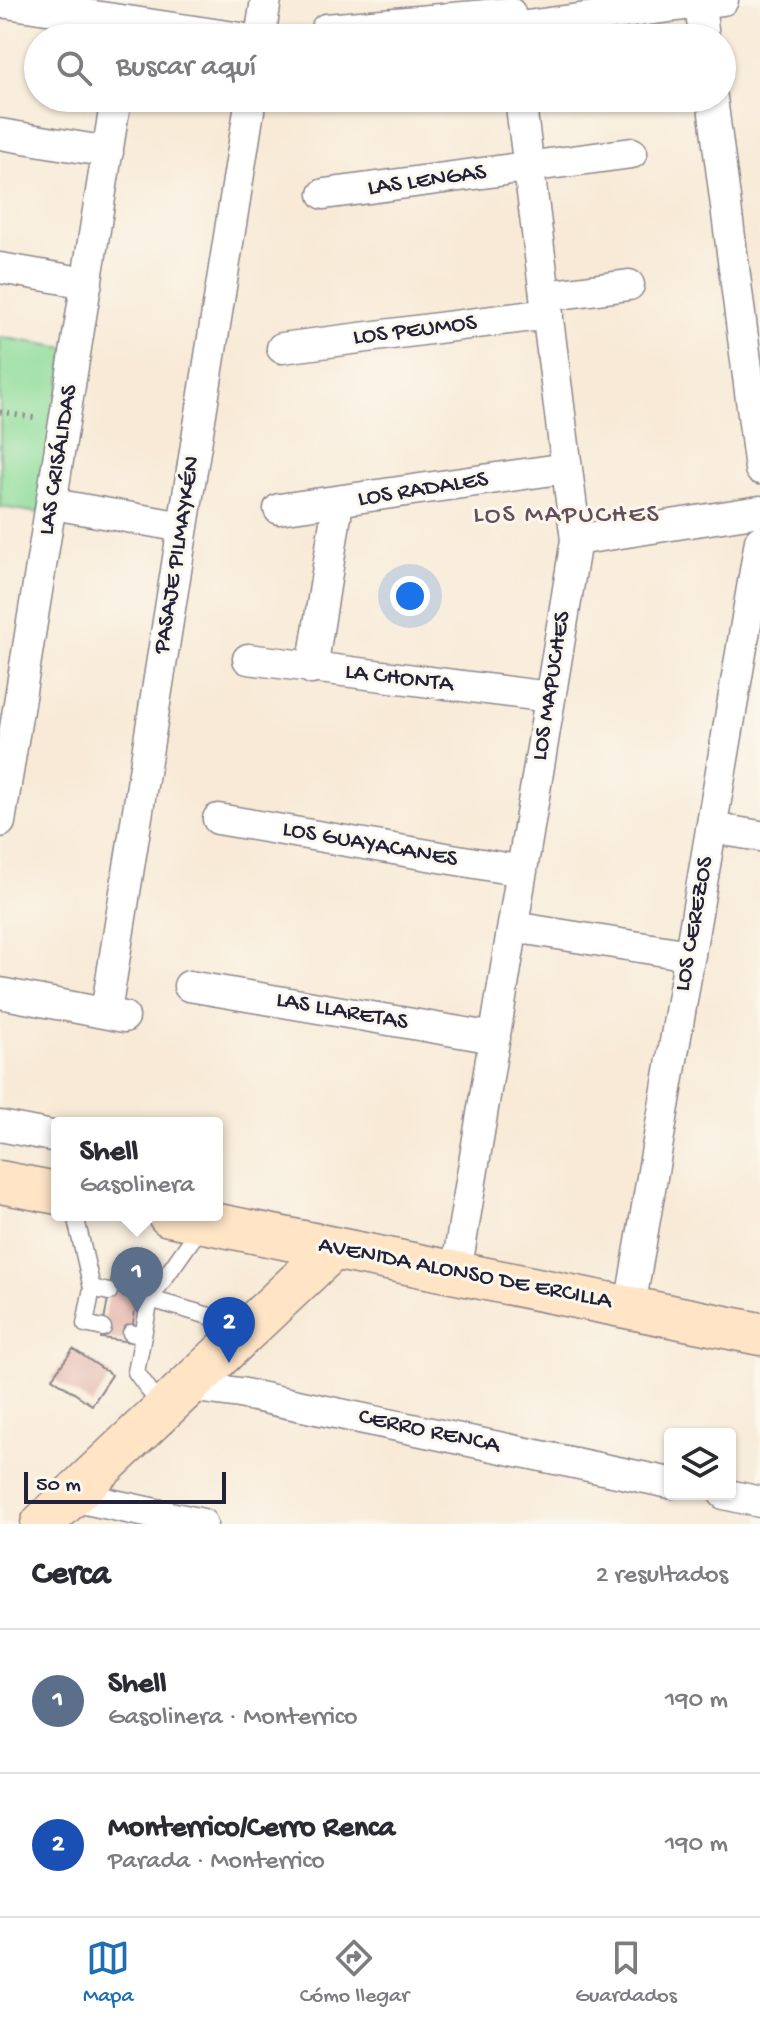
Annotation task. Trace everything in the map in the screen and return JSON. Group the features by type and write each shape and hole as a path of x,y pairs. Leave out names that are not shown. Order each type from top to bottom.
{"main road":[{"path":"0,1182 51,1192"},
{"name":"AVENIDA ALONSO DE ERCILLA","path":"201,1221 760,1334"},
{"path":"42,1524 334,1248"}],"street":[{"path":"262,24 266,0"},
{"path":"0,2 153,24"},
{"path":"428,24 711,2 707,24"},
{"name":"LAS CRISÁLIDAS","path":"0,822 14,654 53,504 114,112"},
{"name":"PASAJE PILMAYKÉN","path":"0,993 115,1015 183,527 249,112"},
{"name":"LOS MAPUCHES","path":"456,1273 576,540 522,112"},
{"path":"714,112 760,469"},
{"path":"0,134 108,152"},
{"name":"LAS LENGAS","path":"324,194 632,153"},
{"path":"0,268 87,283"},
{"name":"LOS PEUMOS","path":"282,348 546,305 629,285"},
{"name":"LOS RADALES","path":"279,509 567,468"},
{"path":"312,669 338,503"},
{"path":"53,504 183,527"},
{"path":"576,540 760,511"},
{"name":"LOS CEREZOS","path":"630,1307 760,541"},
{"name":"LA CHONTA","path":"248,659 550,697"},
{"name":"LOS GUAYACANES","path":"218,819 522,871"},
{"path":"711,828 760,836"},
{"path":"513,927 690,955"},
{"name":"LAS LLARETAS","path":"189,986 495,1038"},
{"path":"0,1126 51,1136"},
{"name":"CERRO RENCA","path":"176,1398 240,1393 664,1482"},
{"path":"72,1496 186,1522"},
{"path":"736,1497 760,1502"}],"lane":[{"path":"76,1221 92,1288 85,1324 103,1328"},
{"path":"176,1398 136,1372 137,1335 144,1298 184,1221"},
{"path":"92,1288 109,1292"},
{"path":"144,1298 250,1328"}],"path":[{"path":"0,412 65,423"}],"green space":[{"path":"0,337 66,348 39,513 0,507"}],"building":[{"path":"112,1276 140,1281 130,1342 101,1338"},
{"path":"73,1349 112,1375 92,1405 52,1378"}],"place":[{"name":"Shell","path":"137,1313"},
{"name":"Monterrico/Cerro Renca","path":"229,1363"}],"district":[{"name":"LOS MAPUCHES","path":"567,516"}]}
